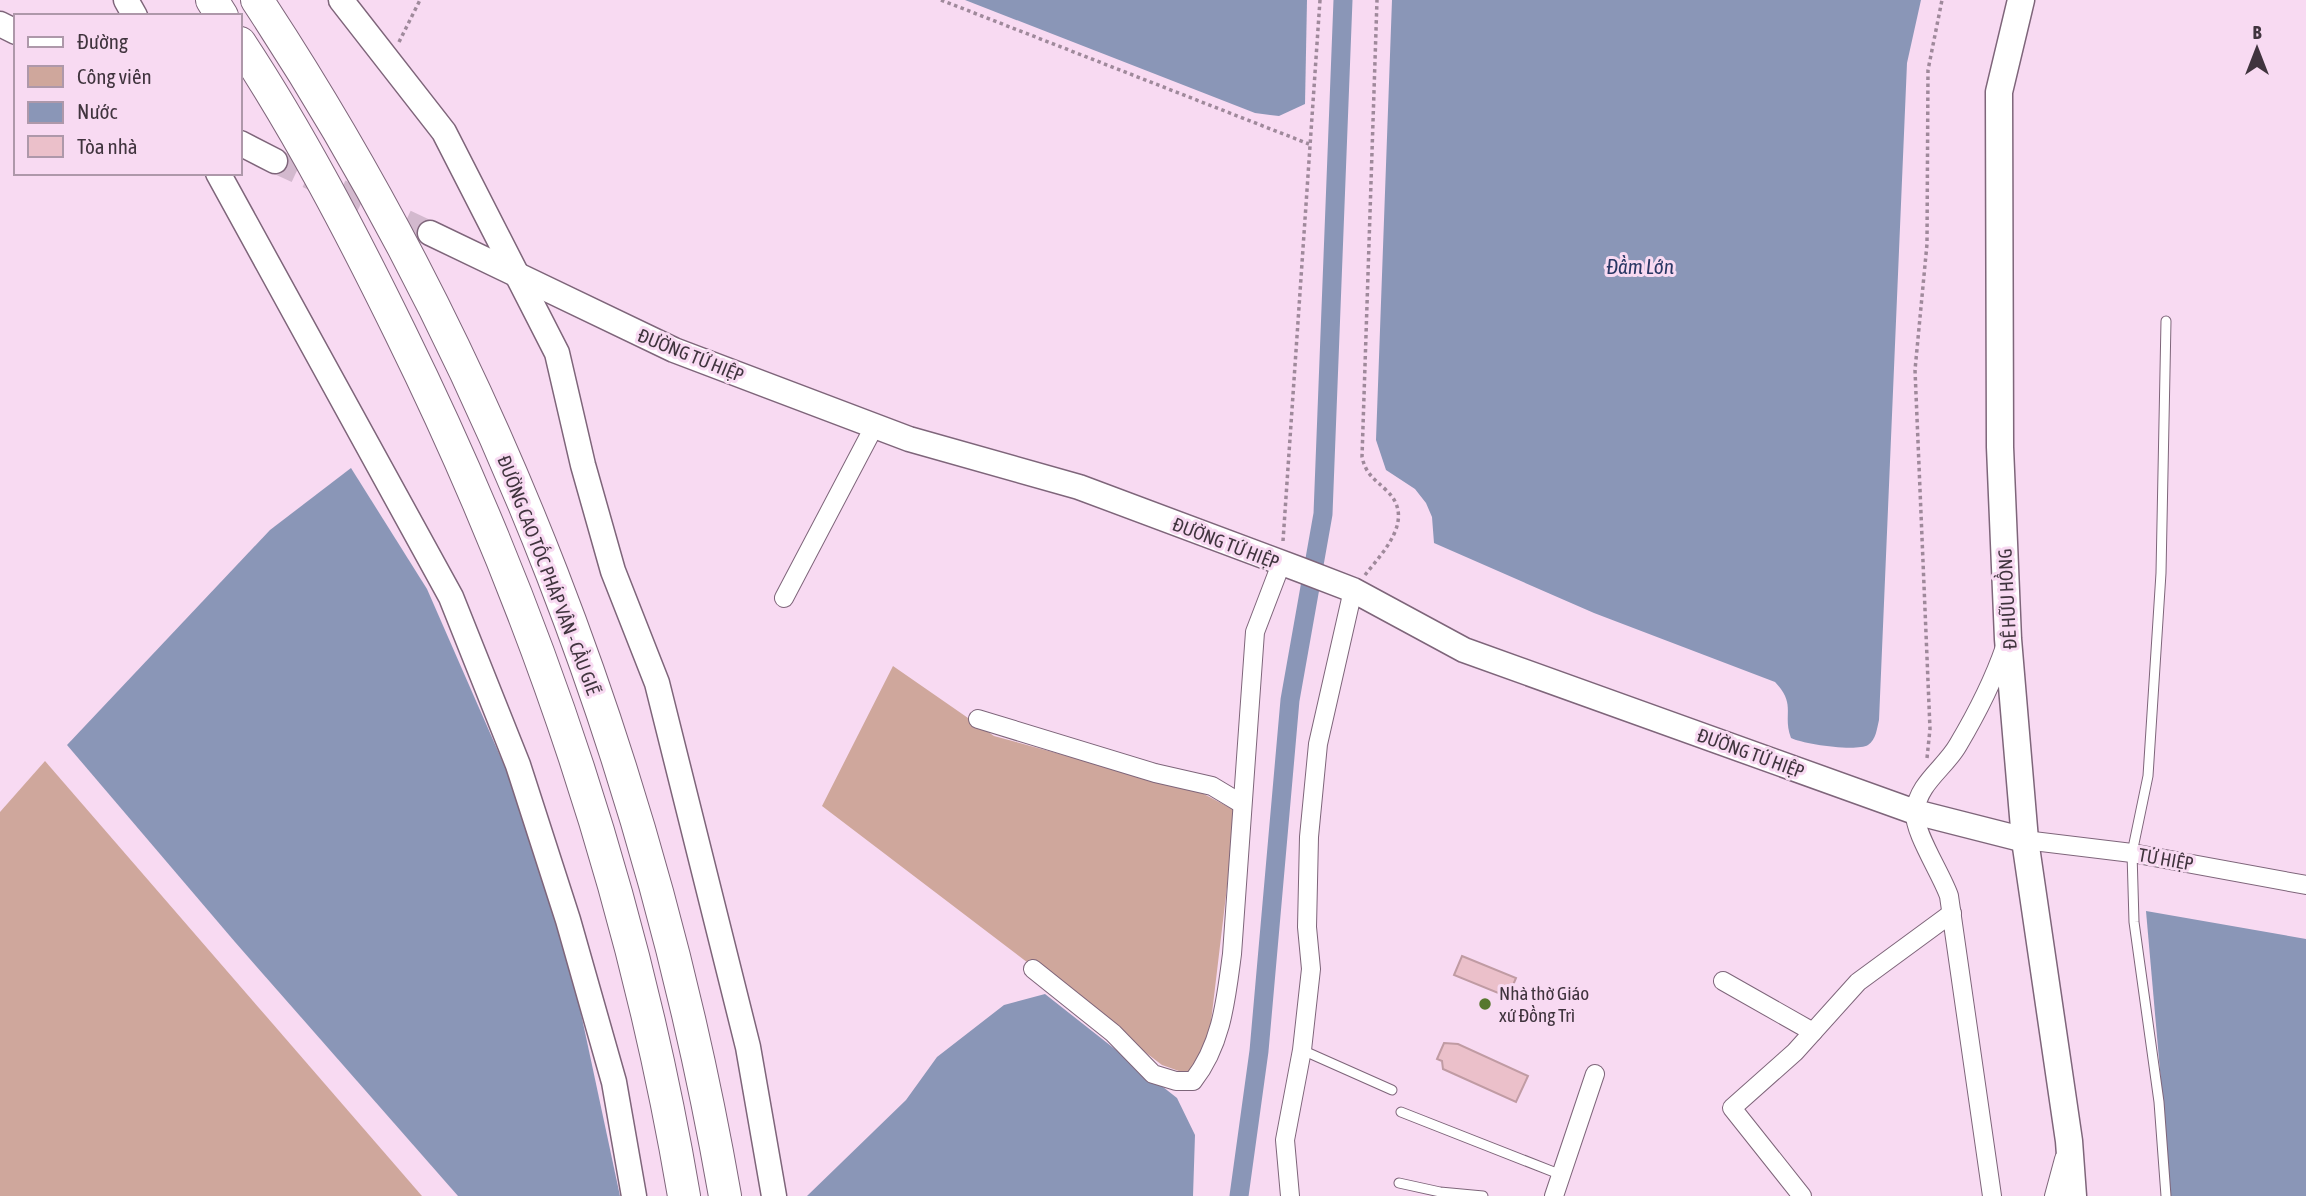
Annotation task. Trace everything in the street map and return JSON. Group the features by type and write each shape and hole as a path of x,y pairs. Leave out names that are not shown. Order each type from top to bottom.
{"highway":[{"name":"ĐƯỜNG CAO TỐC PHÁP VÂN - CẦU GIẼ","path":"257,0 288,47 414,270 513,474 597,699 653,877 681,982 725,1196"},
{"name":"ĐƯỜNG CAO TỐC PHÁP VÂN - CẦU GIẼ","path":"242,46 342,217 387,305 482,508 537,646 582,773 616,890 670,1113 684,1196"}],"main road":[{"name":"ĐÊ HỮU HỒNG","path":"2021,0 1999,92 2000,447 2008,639 2025,841 2069,1141 2073,1196"}],"street":[{"path":"341,0 391,60 436,120 462,161 556,353 583,466 613,571 657,683 748,1047 774,1196"},
{"path":"242,144 275,161"},
{"path":"219,175 451,597 518,765 568,920 614,1082 634,1196"},
{"name":"ĐƯỜNG TỨ HIỆP","path":"430,233 674,350 909,439 1079,487 1347,588 1464,650 1915,812 2025,841"},
{"path":"784,598 875,425"},
{"path":"1033,969 1113,1033 1153,1074 1176,1081 1193,1081 1208,1062 1227,997 1250,731 1255,632 1291,567"},
{"path":"1290,1196 1285,1140 1302,1050 1311,969 1307,928 1310,837 1318,744 1347,588"},
{"path":"1992,1196 1952,913 1939,869 1917,831 1915,812 1923,788 1956,748 1993,683 2008,639"},
{"path":"978,719 1155,773 1212,786 1242,804"},
{"name":"TỨ HIỆP","path":"2025,841 2132,853 2306,885"},
{"path":"1802,1196 1732,1108 1795,1052 1857,982 1952,913"},
{"path":"1723,981 1813,1032"},
{"path":"1554,1196 1559,1174 1595,1074"},
{"path":"2054,1196 2069,1141"}],"lane":[{"path":"2166,321 2161,573 2153,708 2148,776 2132,853 2134,922 2159,1102 2166,1196"},
{"path":"1302,1050 1392,1090"},
{"path":"1401,1112 1559,1174"},
{"path":"1399,1183 1440,1194 1483,1196"}],"path":[{"path":"391,60 420,0"},
{"path":"941,0 1310,144"},
{"path":"1291,567 1310,144 1320,0"},
{"path":"1347,588 1386,548 1400,516 1397,502 1365,471 1362,457 1377,0"},
{"path":"1923,788 1930,729 1915,370 1927,244 1928,70 1942,0"}],"green space":[{"path":"893,666 994,736 1202,793 1236,811 1208,1047 1190,1075 1162,1065 822,806"},
{"path":"45,761 422,1196 0,1196 0,812"}],"water":[{"path":"965,0 1307,0 1305,104 1279,116 1255,113"},
{"name":"Đầm Lớn","path":"1392,0 1921,0 1907,63 1879,720 1874,737 1868,745 1853,748 1829,746 1791,738 1786,697 1775,682 1594,613 1434,543 1432,517 1426,503 1415,489 1386,470 1376,440"},
{"path":"351,468 427,589 508,774 570,962 620,1196 458,1196 235,942 67,745 270,530"},
{"path":"2146,911 2306,939 2306,1196 2171,1196"},
{"path":"1045,994 1177,1098 1195,1135 1193,1196 807,1196 906,1100 937,1057 1004,1005"}],"building":[{"path":"1462,956 1516,978 1508,997 1454,975"},
{"path":"1444,1043 1458,1044 1528,1076 1516,1102 1443,1069 1442,1061 1437,1059"}],"waterway":[{"path":"1239,1196 1259,1051 1290,700 1323,514 1343,0"}],"tunnel":[{"path":"275,161 430,233"}],"place":[{"name":"Nhà thờ Giáo xứ Đồng Trì","path":"1485,1004"}]}
